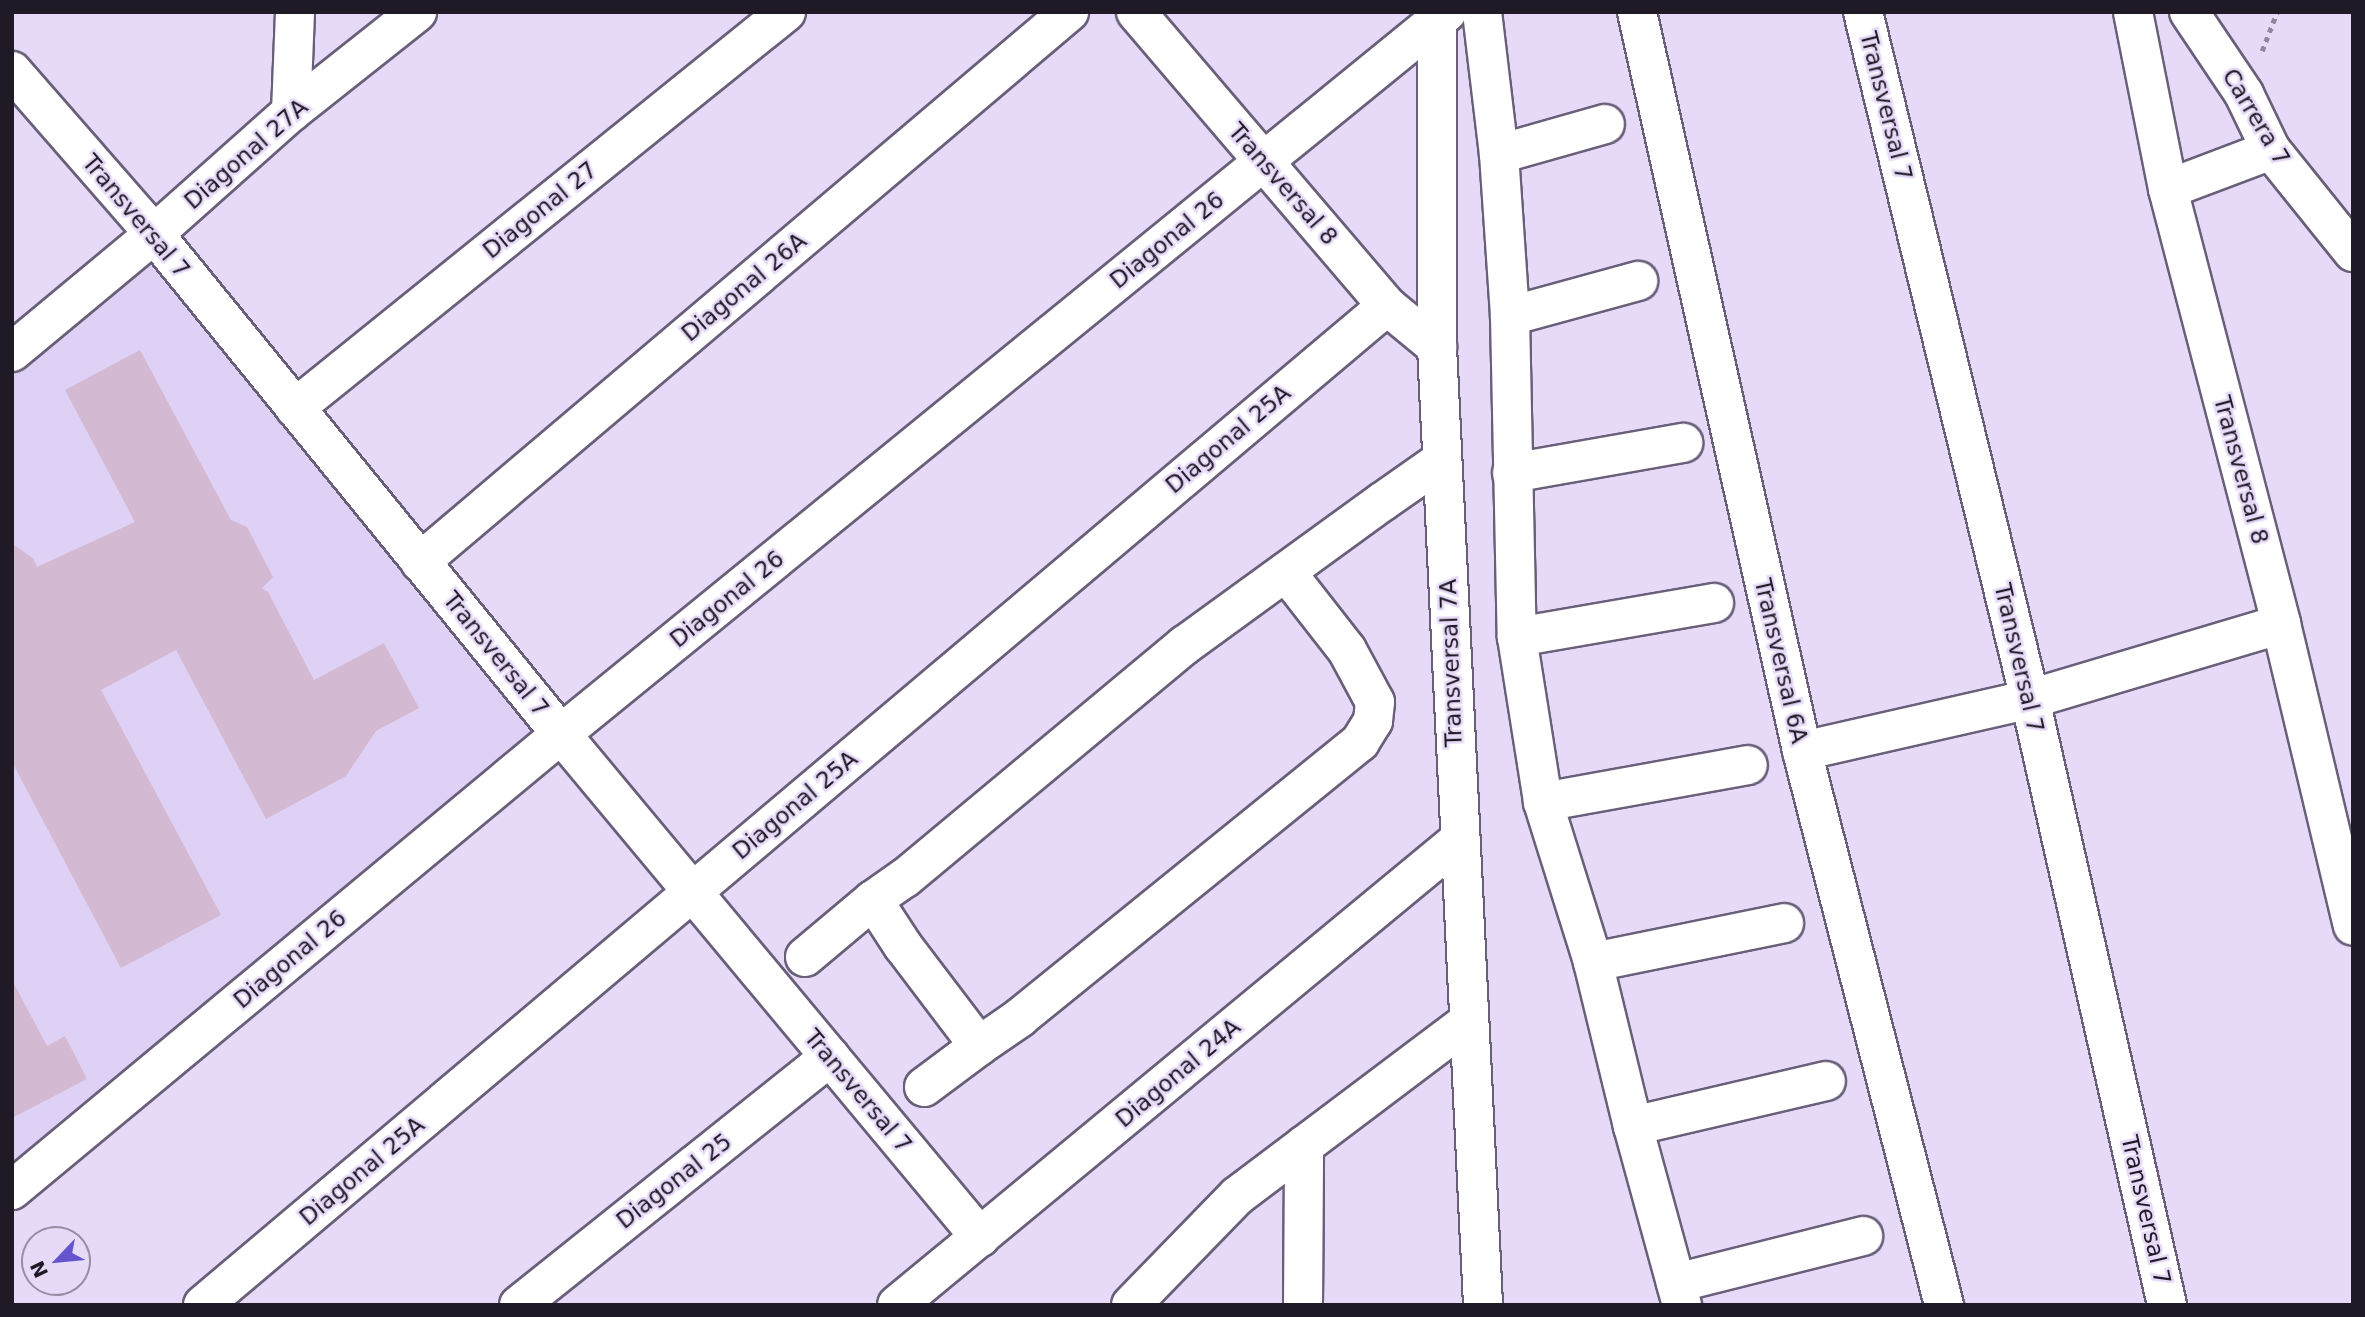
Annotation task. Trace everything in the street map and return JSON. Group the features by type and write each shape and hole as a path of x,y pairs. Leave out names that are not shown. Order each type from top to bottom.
{"street":[{"path":"291,112 295,12"},
{"name":"Diagonal 27A","path":"12,352 154,234 291,112 417,12"},
{"name":"Diagonal 27","path":"295,408 786,12"},
{"name":"Diagonal 26A","path":"420,562 1069,12"},
{"name":"Transversal 8","path":"1136,12 1387,306 1437,347"},
{"path":"1482,12 1499,154 1510,316 1517,636 1544,802 1593,962 1633,1126 1679,1294 1863,1236"},
{"name":"Transversal 6A","path":"1637,12 1802,751 1944,1305"},
{"name":"Transversal 7","path":"1863,12 2030,699 2167,1305"},
{"name":"Transversal 8","path":"2133,12 2168,189 2281,624 2353,926"},
{"name":"Carrera 7","path":"2189,12 2244,94 2271,150 2353,252"},
{"name":"Diagonal 26","path":"12,1190 561,734 1442,16"},
{"name":"Transversal 7A","path":"1442,16 1437,347 1483,1305"},
{"name":"Transversal 7","path":"13,73 154,234 561,734 980,1237"},
{"path":"1499,154 1605,124"},
{"path":"2168,189 2271,150"},
{"path":"1510,316 1638,281"},
{"name":"Diagonal 25A","path":"203,1305 1387,306"},
{"path":"1512,473 1684,443"},
{"path":"805,957 873,900 905,878 1185,645 1442,460"},
{"path":"924,1087 1021,1017 1360,742 1373,721 1375,702 1347,650 1286,572"},
{"path":"1517,636 1714,603"},
{"path":"1802,751 2030,699 2281,624"},
{"path":"1544,802 1748,765"},
{"name":"Diagonal 24A","path":"897,1305 1459,840"},
{"path":"873,900 903,946 979,1046"},
{"path":"1593,962 1784,923"},
{"path":"1131,1305 1237,1196 1468,1022"},
{"name":"Diagonal 25","path":"519,1305 830,1057"},
{"path":"1633,1126 1826,1081"},
{"path":"1303,1305 1304,1145"}],"shaded area":[{"path":"154,234 561,734 12,1190 12,352"}],"building":[{"path":"140,350 231,520 247,527 273,577 262,588 268,592 314,680 384,643 419,708 376,731 346,776 266,819 176,650 101,690 221,915 121,968 12,762 12,544 33,558 37,567 135,522 65,390"},
{"path":"12,980 47,1046 65,1036 87,1079 12,1118"}]}
